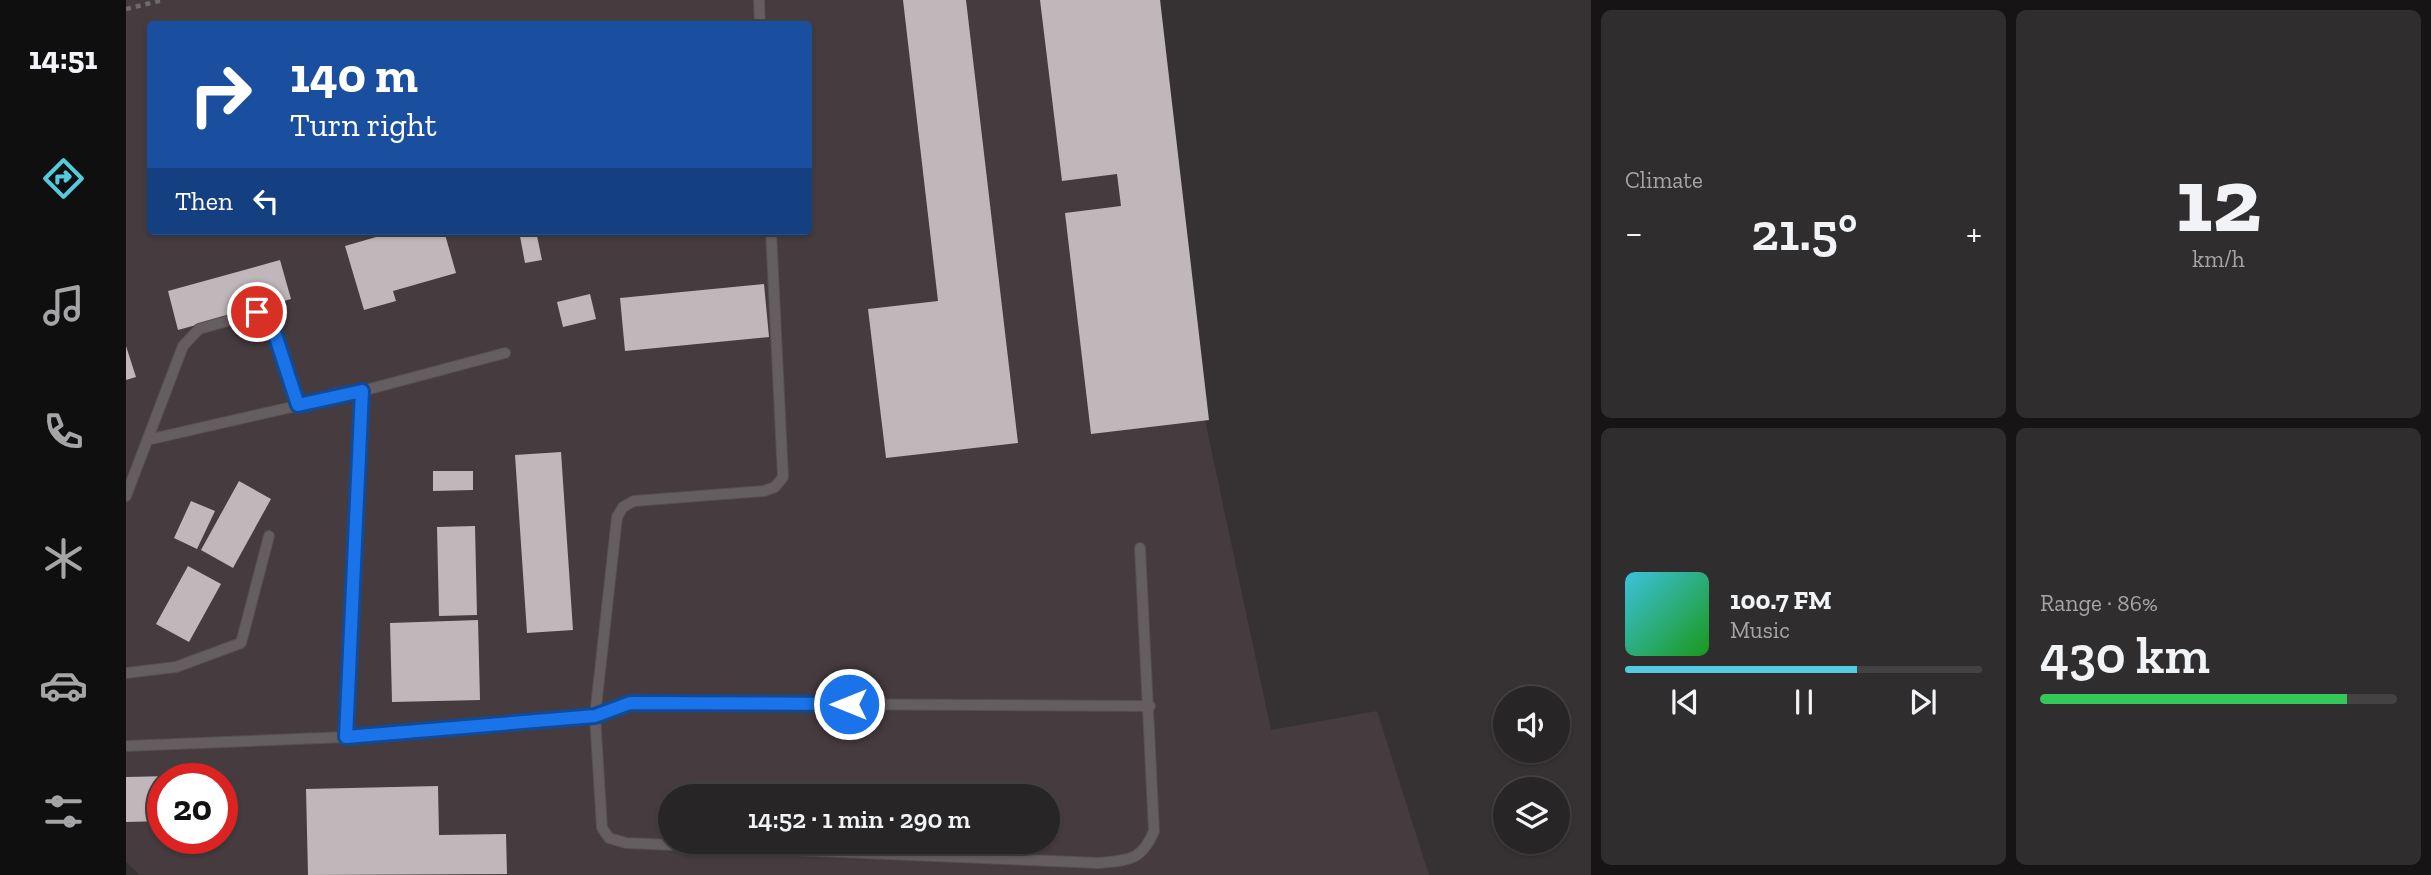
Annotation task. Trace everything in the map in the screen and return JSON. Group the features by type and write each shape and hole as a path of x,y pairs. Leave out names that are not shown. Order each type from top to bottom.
{"lane":[{"path":"759,0 760,21"},
{"path":"771,235 783,477 775,487 764,491 634,501 623,507 617,517 595,716 603,828 609,838 626,843 1098,863 1132,859 1147,849 1154,831 1150,706 1140,548"},
{"path":"126,496 183,346 199,329 262,311 270,319 298,405"},
{"path":"148,440 362,391 505,353"},
{"path":"346,737 362,391"},
{"path":"126,673 176,667 241,643 269,536"},
{"path":"126,746 346,737 595,716 630,703 1150,706"}],"path":[{"path":"126,9 163,0"}],"shaded area":[{"path":"126,0 1161,0 1202,406 1271,730 1377,711 1429,875 140,875 126,862"}],"building":[{"path":"903,0 966,0 1018,443 886,458 868,309 938,301"},
{"path":"1040,0 1160,0 1209,420 1091,434 1065,213 1121,206 1117,174 1062,181"},
{"path":"383,235 445,235 456,273 393,291 396,301 364,310 345,246"},
{"path":"520,235 537,235 542,260 525,263"},
{"path":"280,260 291,299 178,330 168,291"},
{"path":"764,284 769,337 625,351 620,298"},
{"path":"590,294 596,319 563,327 557,302"},
{"path":"126,346 136,377 126,380"},
{"path":"561,452 573,630 527,633 515,455"},
{"path":"433,471 473,471 473,490 433,491"},
{"path":"239,481 271,499 233,568 201,550"},
{"path":"191,501 215,511 197,549 174,538"},
{"path":"475,526 477,615 439,616 437,527"},
{"path":"188,566 221,584 189,642 156,624"},
{"path":"478,620 480,700 392,702 390,623"},
{"path":"126,777 147,777 147,821 126,822"},
{"path":"438,786 439,835 506,834 507,874 308,875 306,789"}],"route":[{"path":"257,312 262,311 270,319 298,405 362,391 346,737 595,716 630,703 849,704"}]}
